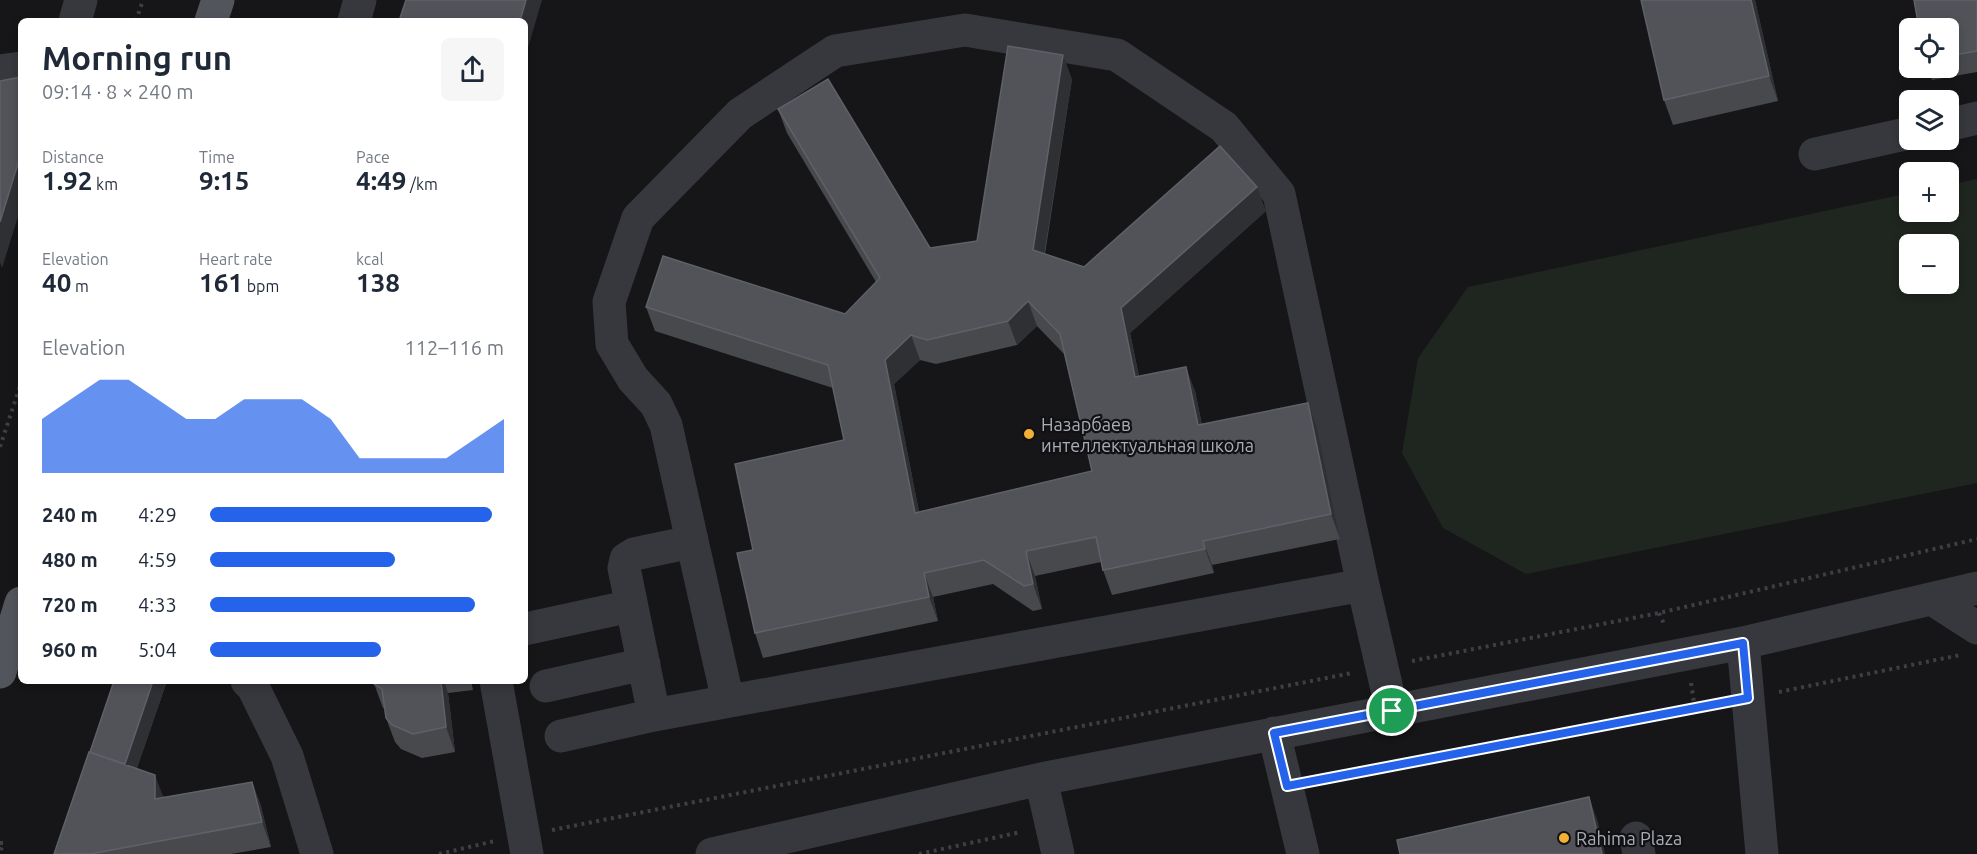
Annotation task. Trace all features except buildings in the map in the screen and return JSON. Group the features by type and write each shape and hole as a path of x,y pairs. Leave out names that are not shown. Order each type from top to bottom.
{"main road":[{"path":"212,18 218,0"},
{"path":"0,672 18,613"}],"street":[{"path":"76,18 81,0"},
{"path":"355,18 360,0"},
{"path":"728,701 666,425 656,404 633,379 612,344 609,302 638,218 740,114 835,51 965,30 1117,55 1224,127 1279,194 1392,711"},
{"path":"0,70 18,68"},
{"path":"1959,122 1977,118"},
{"path":"1815,154 1899,135"},
{"path":"654,715 624,568 626,559 634,554 691,542"},
{"path":"561,736 728,701 1363,585"},
{"path":"712,854 1041,779 1743,643 1977,588"},
{"path":"1932,599 1971,641"},
{"path":"528,628 631,606"},
{"path":"1743,643 1762,854"},
{"path":"546,686 644,664"},
{"path":"250,684 287,756 317,854"},
{"path":"497,684 525,844"},
{"path":"1274,733 1303,854"},
{"path":"1041,779 1055,840"}],"path":[{"path":"137,18 143,0"},
{"path":"0,447 18,392"},
{"path":"440,854 525,844 1382,667 1659,613 1977,539"},
{"path":"1287,786 1748,698 1971,641"},
{"path":"920,854 1055,840"},
{"path":"0,843 3,843 0,853"}],"shaded area":[{"path":"1977,179 1977,483 1526,574 1443,528 1402,453 1418,358 1468,287 1899,195 1899,222 1959,222 1959,183"}],"place":[{"name":"Назарбаев интеллектуальная школа","path":"1029,434"},
{"name":"Rahima Plaza","path":"1564,838"}],"route":[{"path":"1743,643 1748,698 1287,786 1274,733 1392,711 1686,654 1743,643"}]}
